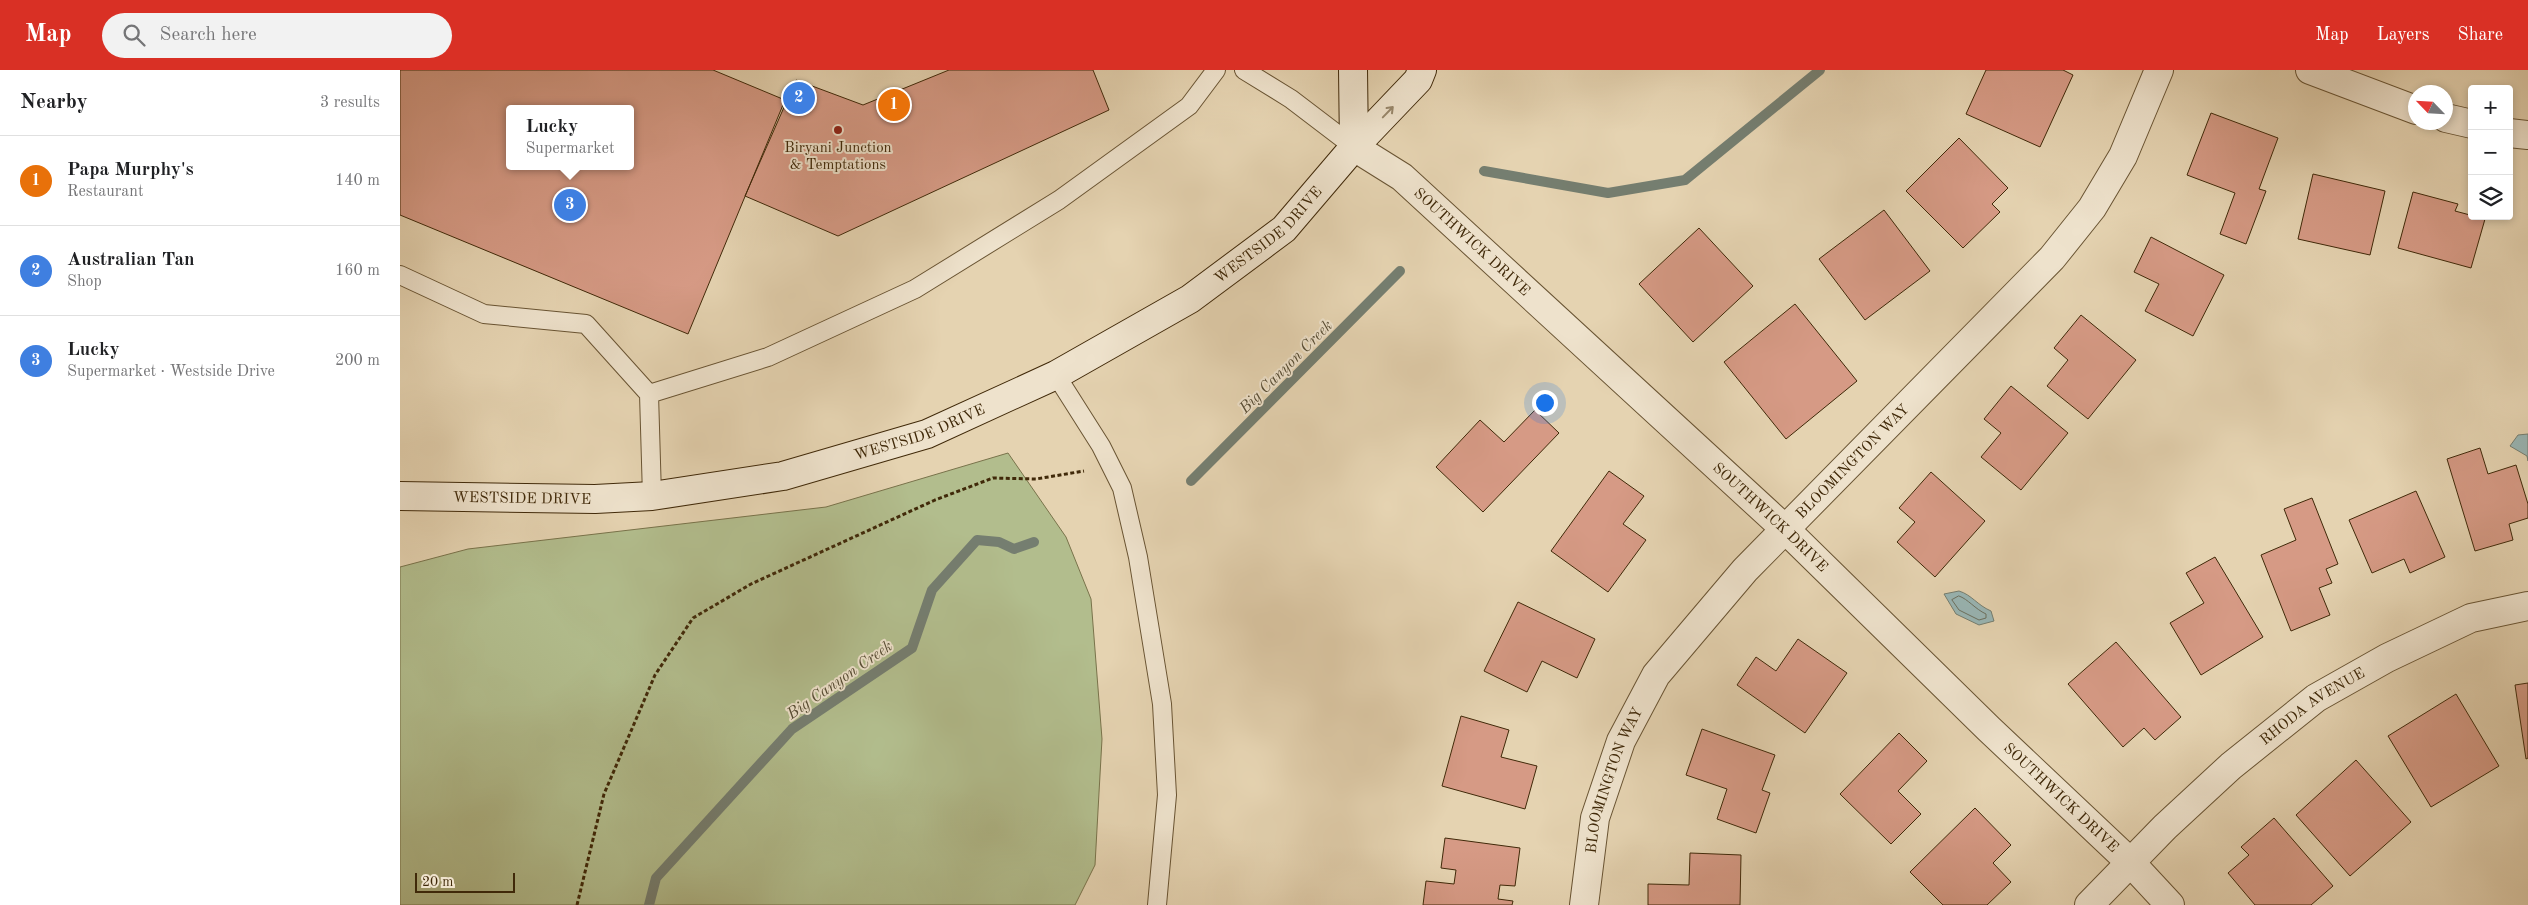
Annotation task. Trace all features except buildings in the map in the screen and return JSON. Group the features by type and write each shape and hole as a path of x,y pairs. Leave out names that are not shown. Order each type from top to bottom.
{"street":[{"path":"1353,70 1354,147"},
{"name":"WESTSIDE DRIVE","path":"400,496 595,499 652,496 783,476 927,434 1056,375 1190,300 1284,230 1354,147 1418,80 1422,70"},
{"name":"BLOOMINGTON WAY","path":"1584,905 1595,818 1621,741 1656,675 1712,606 2052,258 2092,208 2123,156 2159,70"},
{"path":"2310,70 2408,107"},
{"path":"2453,120 2468,123"},
{"path":"2513,133 2528,136"},
{"name":"SOUTHWICK DRIVE","path":"1354,147 1402,177 1786,530 1989,729 2131,863 2170,905"},
{"name":"RHODA AVENUE","path":"2089,905 2230,766 2316,698 2387,658 2471,618 2528,606"}],"lane":[{"path":"649,394 768,357 915,289 1059,200 1189,106 1216,70"},
{"path":"1244,70 1284,94 1354,147"},
{"path":"400,275 484,314 586,324 649,394 652,496"},
{"path":"1056,375 1102,446 1122,488 1138,557 1162,704 1168,795 1157,905"}],"path":[{"path":"577,905 604,794 655,675 693,618 751,584 935,500 993,478 1036,479 1112,467"}],"green space":[{"path":"1008,453 1066,537 1091,599 1102,739 1095,865 1075,905 400,905 400,567 468,549 826,507"}],"water":[{"path":"2528,434 2528,461 2527,456 2510,446 2518,435"},
{"path":"1959,591 1991,611 1994,621 1979,625 1956,614 1944,594"}],"waterway":[{"name":"Big Canyon Creek","path":"1484,171 1608,193 1685,180 1820,70"},
{"name":"Big Canyon Creek","path":"1191,481 1400,271"},
{"name":"Big Canyon Creek","path":"649,905 656,878 792,729 912,648 932,590 977,540 999,542 1014,549 1034,542"}],"place":[{"name":"Australian Tan","path":"799,98"},
{"name":"Papa Murphy's","path":"894,105"},
{"name":"Biryani Junction & Temptations","path":"838,130"},
{"name":"Lucky","path":"570,205"}]}
